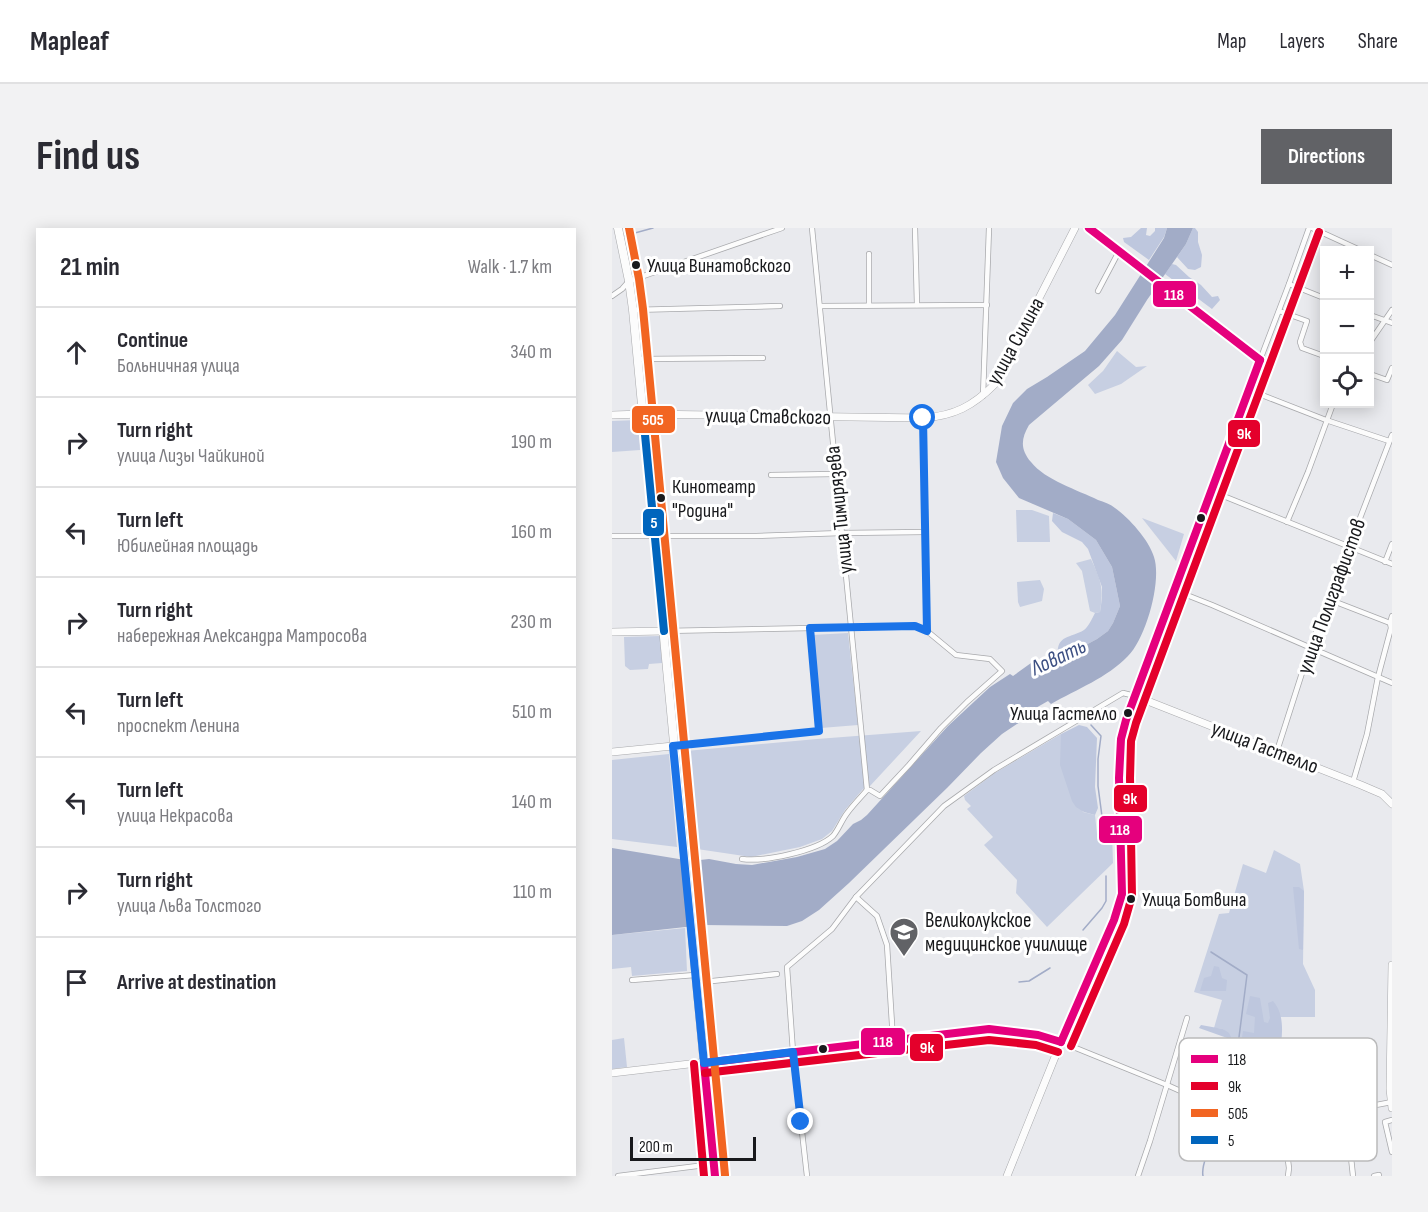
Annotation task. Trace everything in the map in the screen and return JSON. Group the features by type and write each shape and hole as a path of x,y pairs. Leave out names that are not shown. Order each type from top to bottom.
{"main road":[{"name":"улица Силина","path":"923,418 942,417 957,412 983,397 995,384 1075,228"},
{"path":"1007,1176 1061,1042 1114,921 1122,894 1119,778 1121,739 1126,720 1260,360 1089,228"},
{"path":"620,235 633,309 715,1176"},
{"name":"улица Ставского","path":"612,415 923,418"},
{"path":"612,632 664,631"},
{"name":"улица Гастелло","path":"1135,696 1382,794 1392,804"},
{"path":"612,752 673,746"},
{"path":"1391,1104 1392,965"},
{"path":"612,1073 989,1029 1038,1035 1061,1042"}],"street":[{"path":"612,296 629,281 782,228"},
{"name":"улица Тимирязева","path":"812,228 867,790"},
{"path":"915,228 917,305"},
{"path":"983,397 989,228"},
{"path":"1260,360 1310,228 1351,246"},
{"path":"1098,291 1118,249"},
{"path":"868,254 869,305"},
{"path":"1374,257 1392,266"},
{"path":"1289,285 1320,297"},
{"path":"820,306 987,305"},
{"path":"633,309 780,306"},
{"path":"1374,336 1392,310"},
{"path":"1279,311 1307,321 1300,342 1302,348 1320,355"},
{"path":"1374,316 1392,323"},
{"path":"638,359 763,358"},
{"path":"1374,375 1387,380 1392,368"},
{"path":"1249,390 1326,420 1389,441"},
{"path":"1287,522 1331,408"},
{"path":"923,418 927,631"},
{"name":"улица Полиграфистов","path":"1276,751 1310,648 1392,435"},
{"path":"771,475 835,474"},
{"path":"1211,491 1392,564"},
{"path":"612,536 756,536 925,532"},
{"path":"1385,562 1392,544"},
{"path":"1174,590 1392,683"},
{"path":"1329,599 1391,623"},
{"path":"1353,782 1367,734 1392,616"},
{"path":"664,631 915,626 927,631 956,655 990,659 1002,671 942,727 880,796 867,790 848,812 834,835 823,843 800,852 752,860 742,859"},
{"path":"673,746 819,731 810,628"},
{"path":"807,1176 793,1052 787,967 832,929 856,897 944,806 994,770 1123,693 1135,696"},
{"path":"856,897 877,916 887,945 893,1040"},
{"path":"703,982 777,974"},
{"path":"632,980 695,975"},
{"path":"1181,1038 1187,1018"},
{"path":"1061,1042 1179,1090"},
{"path":"1138,1176 1179,1045"},
{"path":"1392,1120 1385,1122 1392,1152"},
{"path":"1288,1161 1288,1176"},
{"path":"1351,1161 1353,1176"},
{"path":"618,1176 714,1164"}],"shaded area":[{"path":"1141,228 1147,228 1146,235 1150,236 1155,228 1167,228 1149,260 1124,242 1123,238 1131,237"},
{"path":"1193,228 1198,232 1202,255 1201,267 1195,270 1188,269 1177,257"},
{"path":"1172,264 1201,285 1212,297 1218,296 1220,300 1212,309 1165,274"},
{"path":"1117,351 1136,367 1147,366 1121,384 1095,394 1088,385 1103,371"},
{"path":"638,420 640,450 612,452 612,421"},
{"path":"1016,510 1032,510 1049,516 1050,542 1017,542"},
{"path":"1053,513 1068,519 1096,540 1112,567 1120,606 1108,631 1080,648 1058,655 1059,644 1062,640 1084,630 1095,613 1100,612 1102,587 1088,549 1082,542 1062,532 1052,521"},
{"path":"1142,518 1184,534 1176,561"},
{"path":"1091,559 1102,590 1100,612 1095,613 1090,611 1082,571 1076,563"},
{"path":"1040,580 1044,589 1042,601 1020,607 1017,582"},
{"path":"848,633 858,725 821,728 812,635"},
{"path":"660,636 662,663 649,664 648,669 630,670 625,666 624,637"},
{"path":"1079,725 1087,727 1097,738 1095,787 1098,808 1095,815 1076,807 1060,765 1061,734"},
{"path":"921,731 870,786 863,789 845,810 832,831 822,839 800,847 751,857 697,849 686,751"},
{"path":"1061,734 1061,748 1083,812 1095,815 1097,834 1112,833 1113,863 1047,927 1016,893 1017,880 984,845 993,837 967,809 971,806 964,796 995,773"},
{"path":"669,754 677,847 612,839 612,760"},
{"path":"1274,850 1300,864 1304,891 1303,964 1315,990 1315,1017 1281,1017 1251,1038 1230,1038 1223,1029 1214,1028 1222,1000 1194,992 1219,914 1229,913 1243,864 1266,873"},
{"path":"1293,887 1299,887 1304,891 1303,950 1299,949"},
{"path":"685,928 687,971 632,976 631,967 612,969 612,935"},
{"path":"1214,966 1219,967 1222,978 1227,980 1226,991 1200,991 1204,978 1211,976"},
{"path":"1250,996 1260,998 1264,1022 1268,1023 1270,1018 1268,1003 1273,1001 1282,1023 1282,1038 1242,1038 1243,1031 1254,1033 1255,1017 1246,1014"},
{"path":"1201,1025 1223,1029 1232,1038 1227,1038 1199,1028"},
{"path":"624,1038 627,1067 612,1069 612,1040"}],"water":[{"name":"Ловать","path":"1167,228 1193,228 1186,244 1122,340 1099,366 1029,425 1023,439 1025,453 1037,468 1062,484 1113,507 1126,517 1148,544 1154,557 1156,580 1151,609 1135,648 1111,671 1051,704 1048,701 1034,709 1035,712 1002,734 849,883 819,910 802,921 787,926 704,925 612,935 612,848 691,861 709,859 752,865 797,857 825,849 837,841 853,824 867,815 948,726 990,687 1010,674 1013,676 1031,663 1080,648 1108,631 1120,606 1112,567 1096,540 1068,519 1019,498 1003,478 996,462 1002,426 1013,403 1027,389 1085,351 1115,315 1164,238"}],"waterway":[{"path":"624,236 653,228"},
{"path":"1091,725 1101,736 1098,786 1103,824"},
{"path":"1083,930 1106,901 1106,876"},
{"path":"1211,952 1247,975 1239,1038"},
{"path":"1019,982 1029,981 1050,968"},
{"path":"1203,1176 1204,1161"}],"transit line":[{"name":"505","path":"629,228 643,309 725,1175"},
{"name":"118","path":"1089,228 1260,360"},
{"name":"9к","path":"1071,1046 1124,924 1132,896 1130,778 1131,741 1136,723 1319,232"},
{"name":"118","path":"1061,1042 1114,920 1122,894 1119,778 1121,739 1126,720 1260,360"},
{"name":"5","path":"643,414 664,631"},
{"name":"118","path":"704,1063 989,1029 1038,1035 1061,1042"},
{"name":"9к","path":"705,1073 989,1040 1036,1045 1058,1052"},
{"name":"118","path":"704,1063 715,1176"},
{"name":"9к","path":"694,1064 704,1176"}],"place":[{"name":"Улица Винатовского","path":"636,265"},
{"name":"Кинотеатр \"Родина\"","path":"661,498"},
{"name":"Улица Гастелло","path":"1128,713"},
{"name":"Улица Ботвина","path":"1131,899"},
{"name":"Великолукское медицинское училище","path":"904,958"}],"route":[{"path":"801,1122 793,1052 704,1063 673,746 819,731 810,628 915,626 927,631 923,418"}]}
